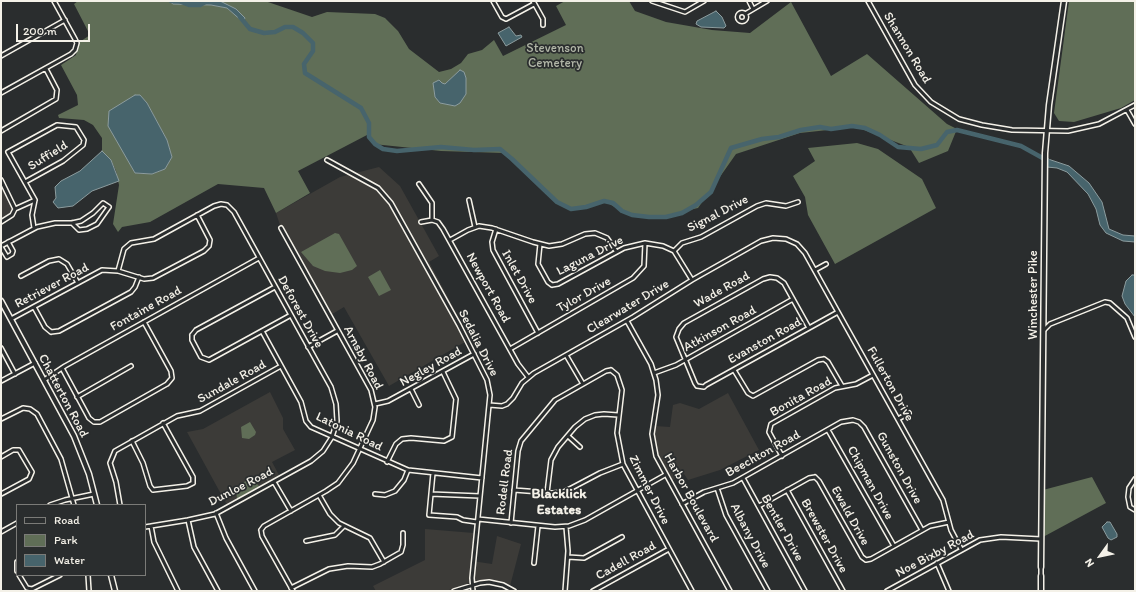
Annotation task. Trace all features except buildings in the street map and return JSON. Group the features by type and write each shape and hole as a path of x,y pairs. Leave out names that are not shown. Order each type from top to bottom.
{"main road":[{"name":"Winchester Pike","path":"1041,567 1044,330 1044,170 1047,131 1064,1"},
{"name":"Chatterton Road","path":"1,301 74,436 86,465 97,504"},
{"path":"111,576 115,591"},
{"name":"Winchester Pike","path":"1041,576 1041,591"}],"street":[{"path":"1,94 71,54 76,48 76,39 54,1"},
{"path":"493,1 502,16 506,19 533,3 543,19 543,25"},
{"path":"652,1 685,12 704,1"},
{"path":"749,1 753,9"},
{"path":"745,14 768,1"},
{"name":"Shannon Road","path":"868,1 912,80 925,96 939,108 959,119 982,125 1012,130 1068,130 1090,127 1135,105"},
{"path":"1,56 65,20"},
{"path":"1,131 56,99 57,90 46,69"},
{"path":"1127,110 1135,124"},
{"name":"Suffield","path":"56,125 76,127 84,140 83,145 62,161 25,182 8,152 56,125"},
{"name":"Sedalia Drive","path":"327,160 378,188 391,203 474,354 488,384 489,405 471,586 472,591"},
{"path":"1,180 16,209"},
{"path":"25,182 35,200 32,215 34,228"},
{"path":"419,184 432,203 432,220 421,222"},
{"path":"1,222 12,215 16,209 35,200"},
{"path":"469,200 475,227"},
{"name":"Signal Drive","path":"674,251 684,242 701,237 757,206 766,203 786,206 798,202"},
{"path":"8,242 14,252 6,256 1,247 8,242 34,228 55,223 72,223 88,217 103,203 109,207 97,224 85,230 79,230 72,223"},
{"name":"Deforest Drive","path":"197,215 214,206 225,204 234,212 330,387 336,404 337,421 332,437"},
{"path":"118,271 123,252 129,244 154,239 197,215"},
{"name":"Retriever Road","path":"11,319 102,270 118,271 149,279 158,277 204,251 210,244 209,236 197,215"},
{"name":"Newport Road","path":"432,220 440,224 450,240 510,348 528,377"},
{"path":"450,240 475,227 496,229 540,244 558,245 580,235 595,233 606,238 616,251"},
{"name":"Arnsby Road","path":"280,228 371,390 375,404 373,420 351,467 341,480 319,495 264,526 260,530 292,590"},
{"name":"Inlet Drive","path":"496,229 492,242 493,250 538,333"},
{"name":"Clearwater Drive","path":"489,405 502,406 507,404 528,377 627,321 692,280 761,241 773,238 786,239"},
{"name":"Fullerton Drive","path":"786,239 794,242 803,249 815,270 943,500 951,530 961,549"},
{"name":"Laguna Drive","path":"540,244 538,264 552,287 616,251 628,246 645,243 663,246 674,251"},
{"name":"Tylor Drive","path":"510,348 633,278 644,266 645,243"},
{"path":"674,251 692,280"},
{"name":"Fontaine Road","path":"44,380 62,368 259,258"},
{"path":"21,276 49,261 58,259 67,264 78,283"},
{"path":"815,270 826,264"},
{"path":"34,307 50,334 59,331 131,292 136,287 139,277"},
{"name":"Wade Road","path":"685,360 676,340 678,331 684,323 763,279 772,277 780,280 793,299"},
{"path":"275,287 196,330 190,335 201,357 206,360 212,359 291,315"},
{"path":"793,299 809,328"},
{"name":"Atkinson Road","path":"654,373 685,360 793,299"},
{"path":"1044,330 1050,324 1099,303 1107,302 1128,319 1135,337"},
{"name":"Evanston Road","path":"685,360 695,383 699,388 838,312"},
{"name":"Harbor Boulevard","path":"627,321 654,373 658,395 652,434 656,456 730,591"},
{"path":"1044,321 1050,324"},
{"path":"62,368 89,418 94,422 100,422 167,384 172,378 170,369 144,322"},
{"name":"Latonia Road","path":"262,331 301,402 308,423 332,437 408,470 482,478"},
{"path":"308,347 338,331"},
{"path":"1,348 15,374"},
{"name":"Negley Road","path":"375,404 386,403 474,354"},
{"path":"566,355 583,384"},
{"path":"734,370 750,397 755,396 824,358 828,362 842,386"},
{"path":"1,381 35,363"},
{"path":"77,396 131,366"},
{"name":"Sundale Road","path":"120,504 110,459 115,451 179,415 200,411 281,366"},
{"name":"Rodell Road","path":"511,523 518,451 521,441 555,400 611,369"},
{"name":"Zimmer Drive","path":"611,369 617,375 621,384 622,396 618,415 617,442 623,464 636,491 692,591"},
{"path":"387,462 396,444 402,439 411,438 450,441 453,435 456,400 442,372"},
{"name":"Bonita Road","path":"782,456 767,428 771,424 842,386 856,384 873,375"},
{"path":"411,389 419,405"},
{"path":"1,419 17,410 30,409 39,416 56,446 67,474 74,504"},
{"path":"898,419 909,413"},
{"path":"547,493 551,460 580,422 591,416 604,414 618,415"},
{"name":"Beechton Road","path":"682,504 704,492 743,478 844,421 853,420"},
{"name":"Gunston Drive","path":"853,420 859,422 864,427 922,530"},
{"path":"132,441 144,463 152,489 158,491 187,486 194,483 163,424"},
{"name":"Chipman Drive","path":"828,430 894,546"},
{"path":"568,436 580,447"},
{"name":"Dunloe Road","path":"146,527 188,520 216,513 317,457 332,437"},
{"path":"1,457 18,450 23,454 32,474 29,479 1,494"},
{"path":"514,490 547,493 568,491 600,473 623,464"},
{"path":"375,494 385,495 396,491 402,484 408,470"},
{"path":"433,473 429,515 457,517 464,520 566,527 585,520 666,475"},
{"name":"Ewald Drive","path":"787,490 815,476 865,562 922,530 935,524 949,522"},
{"name":"Bentler Drive","path":"743,478 805,590"},
{"path":"1135,479 1129,488 1128,497 1130,506 1135,510"},
{"path":"274,482 291,511"},
{"name":"Albany Drive","path":"717,488 723,510 768,591"},
{"path":"759,506 787,490"},
{"name":"Brewster Drive","path":"787,490 843,591"},
{"path":"53,504 94,494"},
{"path":"431,494 480,496"},
{"path":"319,495 334,518 344,526 366,534 370,538 384,562"},
{"path":"216,513 224,534 255,591"},
{"path":"188,520 194,547 218,591"},
{"path":"1,532 16,524"},
{"path":"151,526 154,542 178,591"},
{"path":"306,541 335,534 344,526"},
{"path":"534,563 538,526"},
{"path":"565,591 568,557 566,527"},
{"path":"292,590 329,569 348,566 372,567 384,562 401,552 403,545 403,533"},
{"path":"568,557 584,558 622,537"},
{"name":"Noe Bixby Road","path":"887,591 961,549 980,540 990,537 1041,540"},
{"name":"Cadell Road","path":"593,591 669,549"},
{"path":"937,563 949,591"},
{"name":"Winchester Pike","path":"1041,567 1041,576"},
{"path":"20,576 29,589 35,588 58,576"},
{"path":"88,576 89,591"},
{"path":"454,591 483,582 494,582 514,591"},
{"path":"602,586 605,591"}],"shaded area":[{"path":"379,167 400,186 439,256 429,262 470,339 389,386 344,307 329,316 281,228 276,213 340,177"},
{"path":"1,177 16,205 16,213 12,219 1,225"},
{"path":"270,392 283,418 283,429 295,450 272,462 279,475 227,505 187,432 203,429"},
{"path":"728,393 759,450 720,470 688,480 684,474 671,481 657,454 653,435 655,426 670,427 673,405 680,403 699,409"},
{"path":"425,529 474,533 472,561 492,564 497,536 521,544 510,586 493,580 485,580 476,581 446,591 376,591 373,586 425,560"}],"green space":[{"name":"Stevenson Cemetery","path":"78,1 169,1 173,3 211,5 227,8 243,22 220,1 265,1 312,17 327,12 375,14 385,18 398,31 409,49 439,72 451,69 461,63 468,54 482,50 494,40 503,56 566,25 556,6 565,1 629,1 635,11 666,22 712,30 750,33 791,2 831,76 867,54 947,124 957,129 948,151 919,163 909,147 856,127 800,133 736,154 698,208 659,217 625,213 604,201 571,209 552,199 503,153 441,151 373,144 367,135 298,171 310,193 276,213 264,188 218,184 150,222 122,227 118,232 113,224 119,185 116,171 111,160 102,151 102,138 93,125 84,120 59,118 58,115 78,105 77,95 61,65 76,55 78,43 90,35 74,4","holes":["147,103 167,140 172,157 165,169 152,174 135,173 128,159"]},
{"path":"1069,1 1135,1 1135,100 1121,108 1074,122 1059,121 1054,113"},
{"path":"857,143 878,149 922,179 936,208 835,264 808,215 805,197 793,176 815,161 808,148"},
{"path":"335,233 339,234 357,266 352,270 340,273 325,271 313,266 301,252"},
{"path":"380,270 391,290 379,296 368,277"},
{"path":"250,422 256,432 255,435 249,439 242,438 241,427"},
{"path":"1092,477 1106,503 1043,537 1043,490"},
{"path":"249,479 253,480 259,486 237,499 236,487"}],"water":[{"path":"169,1 220,1 236,9 245,18 243,22 227,8 211,5 173,4"},
{"path":"716,11 722,17 726,26 724,28 701,27 696,24 697,21"},
{"path":"509,27 516,36 521,35 522,37 506,46 498,33"},
{"path":"460,70 464,72 466,78 466,94 460,103 455,106 440,103 435,97 433,83 439,80 445,84"},
{"path":"135,95 140,95 147,103 167,140 172,157 165,169 152,174 135,173 108,126 109,111"},
{"path":"102,151 111,160 119,181 92,191 73,206 58,208 53,202 56,198 55,187 61,181 80,171"},
{"path":"1048,159 1069,166 1089,183 1102,202 1109,229 1123,235 1135,236 1135,242 1123,241 1106,233 1100,225 1096,209 1088,194 1067,172 1057,168 1047,167"},
{"path":"1132,275 1135,275 1135,317 1125,304 1122,296 1126,281"},
{"path":"1107,522 1110,522 1117,534 1117,537 1111,540 1108,538 1102,527"}],"waterway":[{"path":"171,1 179,1 189,5 200,5 207,1"},
{"path":"240,17 250,29 264,33 275,32 285,27 293,27 303,33 313,43 313,51 304,64 305,73 361,108 369,123 369,137 375,144 383,149 397,151 441,147 474,150 500,149 557,202 571,209 586,207 604,201 613,203 622,211 632,215 666,217 682,213 696,205 711,192 731,148 762,139 779,137 801,130 820,127 831,129 852,126 865,128 880,135 898,147 921,149 937,145 947,132 957,130 1021,146 1048,161"}],"district":[{"name":"Blacklick Estates","path":"559,502"}]}
